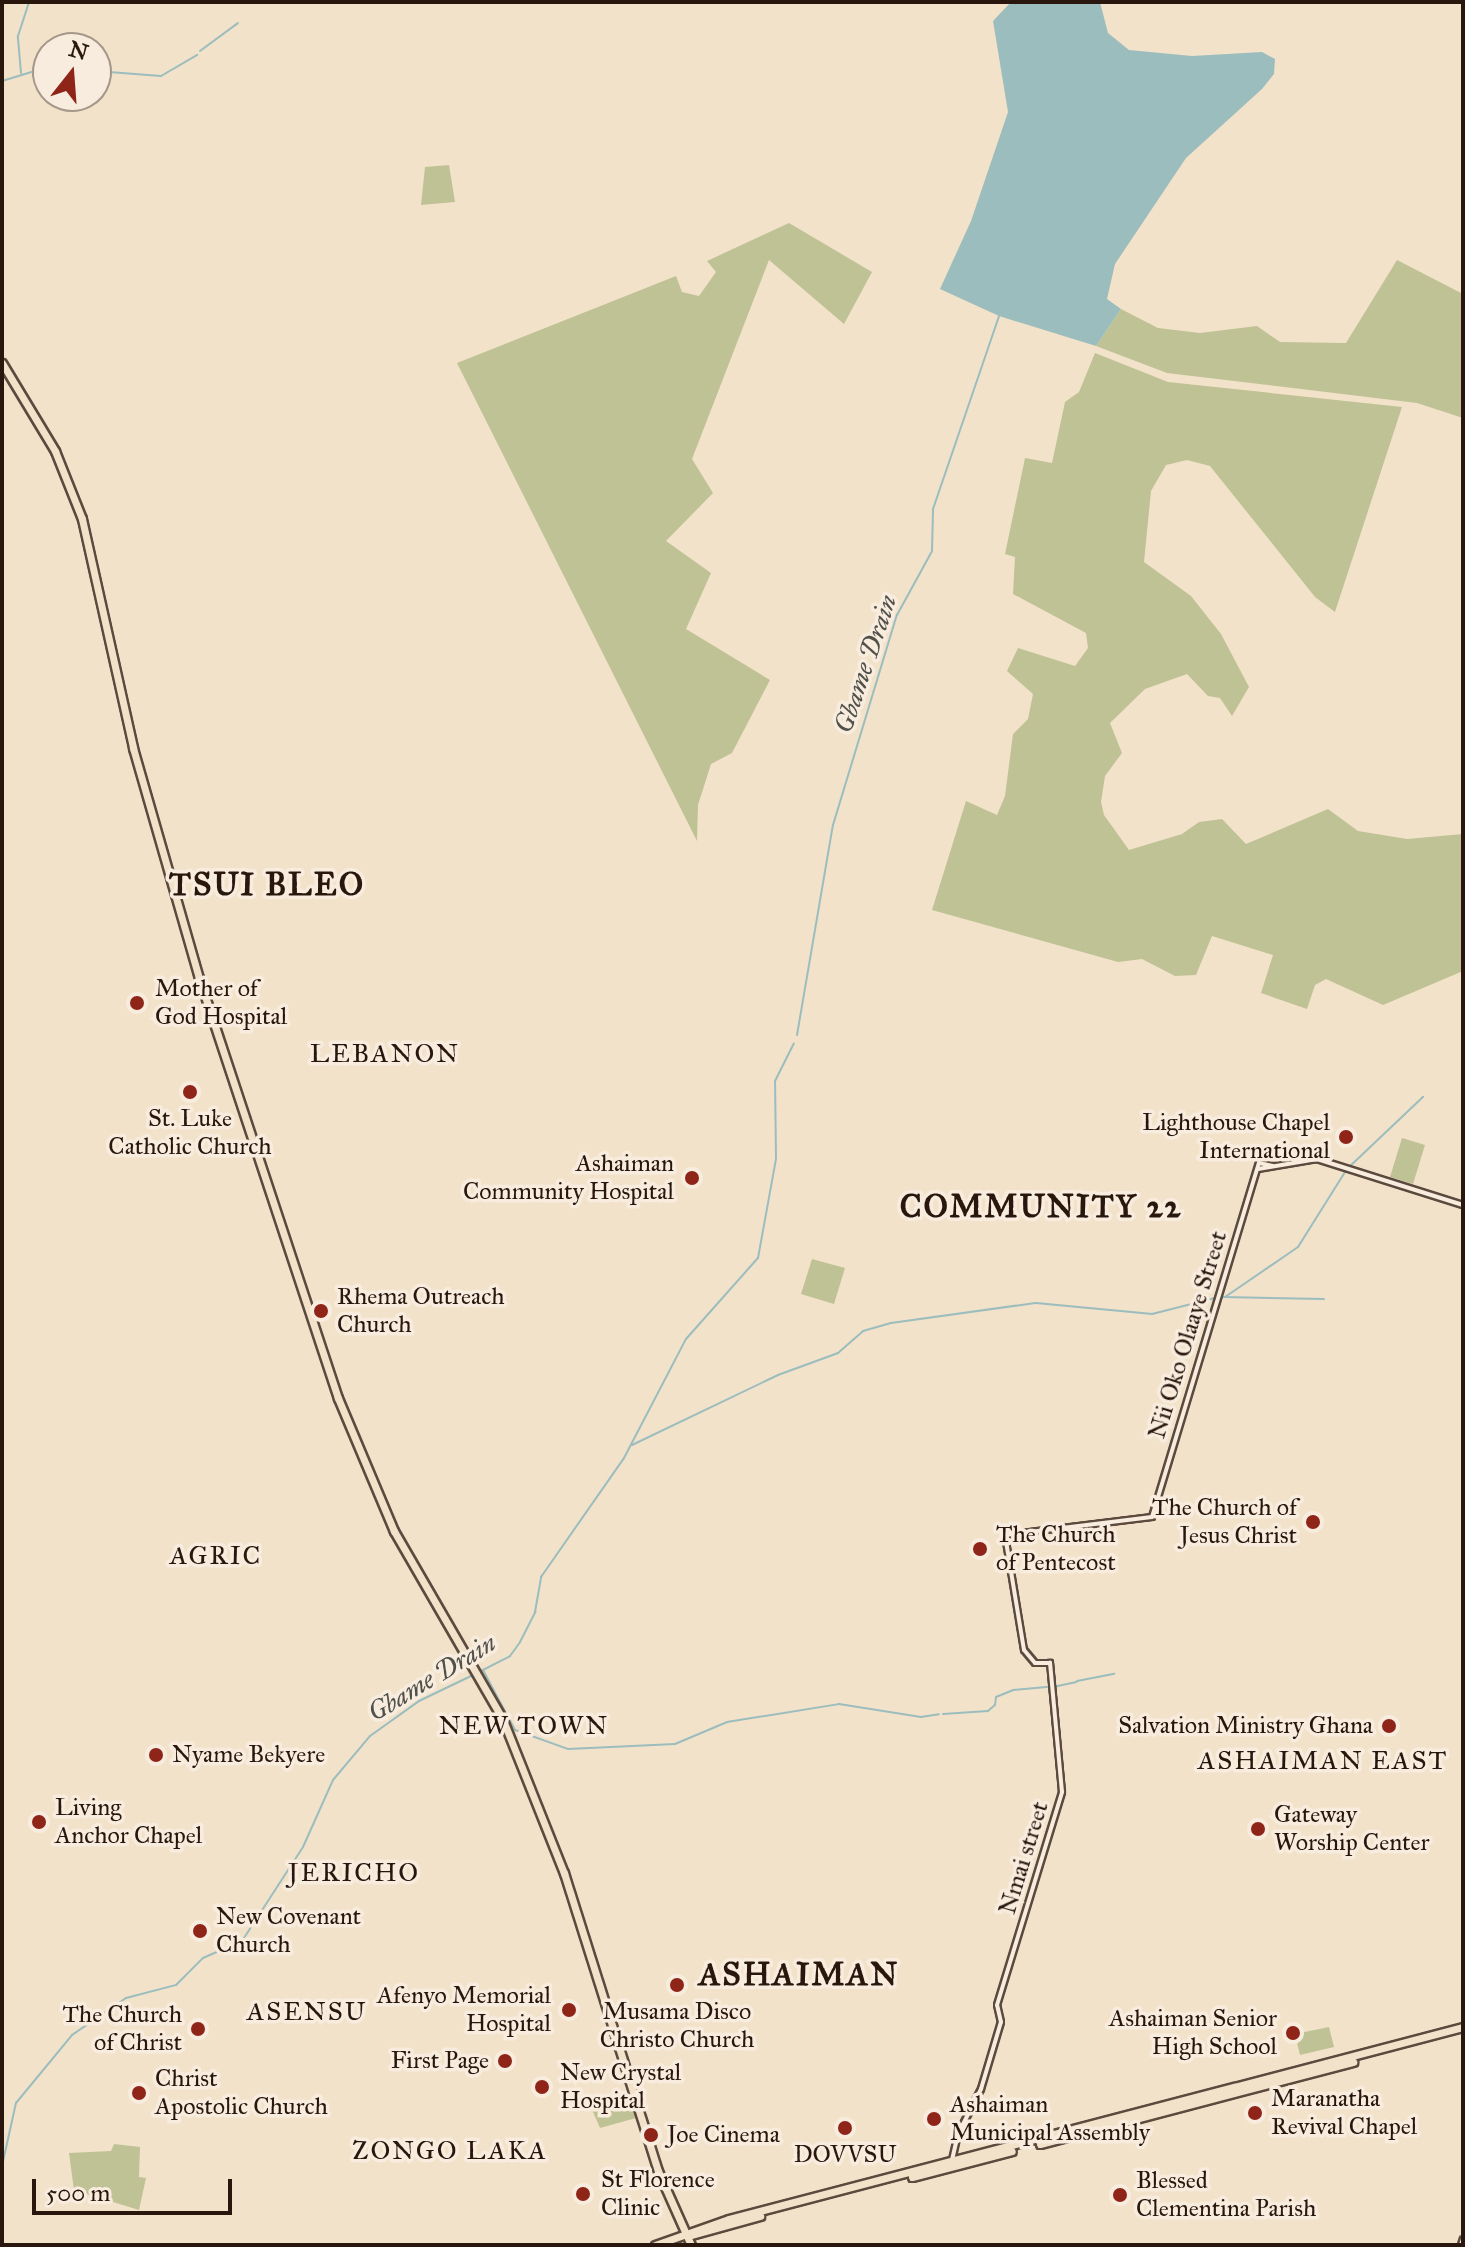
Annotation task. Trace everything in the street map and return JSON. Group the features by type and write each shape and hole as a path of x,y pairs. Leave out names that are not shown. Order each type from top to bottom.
{"main road":[{"path":"2,363 55,451 82,519 133,748 203,993 338,1398 394,1531 481,1679 554,1844 653,2155 687,2238"},
{"path":"655,2245 1463,2029"},
{"path":"667,2245 687,2238"}],"street":[{"path":"1257,1169 1317,1159 1463,1205"},
{"name":"Nii Oko Olaaye Street","path":"1050,1663 1030,1660 1024,1650 1005,1535 1152,1517 1259,1163 1273,1166"},
{"name":"Nmai street","path":"951,2164 958,2134 981,2089 1001,2022 997,2013 1062,1796 1050,1663"},
{"path":"1461,2245 1463,2239"}],"green space":[{"path":"449,165 455,202 421,205 425,167"},
{"path":"789,223 872,272 844,324 769,260 692,459 713,493 666,541 711,573 686,629 770,680 732,753 711,764 698,805 697,841 457,363 676,276 682,292 699,296 716,272 707,261"},
{"path":"1397,260 1463,294 1463,418 1417,403 1167,373 1096,346 1121,309 1158,328 1200,333 1257,326 1280,342 1346,343"},
{"path":"1095,353 1168,382 1402,407 1335,612 1315,597 1210,466 1187,460 1166,465 1151,491 1144,562 1191,596 1221,634 1249,687 1232,716 1220,698 1208,696 1187,674 1145,689 1110,723 1122,753 1105,776 1101,802 1104,815 1129,850 1182,834 1199,822 1222,819 1246,844 1328,809 1358,831 1407,839 1463,834 1463,971 1383,1005 1326,979 1315,985 1307,1009 1261,993 1273,955 1212,936 1196,975 1175,976 1142,959 1118,962 932,910 966,801 997,815 1005,796 1013,734 1028,719 1033,694 1007,671 1018,648 1075,666 1088,648 1086,633 1013,594 1015,557 1005,554 1025,458 1052,463 1065,402 1079,392"},
{"path":"1402,1138 1425,1145 1413,1184 1390,1177"},
{"path":"812,1259 845,1268 834,1304 801,1294"},
{"path":"1329,2027 1334,2047 1300,2055 1295,2034"},
{"path":"630,2096 636,2118 600,2128 593,2112"},
{"path":"114,2144 140,2147 139,2177 146,2178 139,2210 74,2190 69,2153 111,2151"}],"water":[{"path":"1011,2 1100,2 1108,33 1129,50 1192,56 1262,52 1275,59 1274,74 1262,89 1186,158 1115,264 1107,299 1121,309 1096,346 999,316 940,289 971,221 1008,112 993,21"}],"waterway":[{"path":"21,73 18,36 29,2"},
{"path":"200,51 238,23"},
{"path":"112,72 161,76 197,55"},
{"path":"2,81 32,72"},
{"name":"Gbame Drain","path":"797,1035 833,825 897,615 932,551 933,509 999,316"},
{"name":"Gbame Drain","path":"479,1672 510,1656 520,1642 535,1612 541,1577 624,1458 686,1339 758,1258 776,1159 775,1081 794,1043"},
{"path":"1225,1297 1298,1247 1347,1169 1423,1097"},
{"path":"1222,1297 1324,1299"},
{"path":"632,1445 778,1375 838,1353 863,1331 891,1323 1036,1303 1152,1314 1215,1298"},
{"path":"483,1670 515,1730 568,1749 675,1744 727,1722 839,1704 921,1717 939,1714"},
{"path":"1077,1681 1114,1674"},
{"name":"Gbame Drain","path":"2,2166 16,2103 72,2035 126,1998 176,1985 203,1958 242,1941 303,1847 333,1780 370,1736 419,1701 473,1675"},
{"path":"1053,1687 1076,1682"},
{"path":"943,1714 988,1711 995,1705 996,1697 1013,1690 1049,1687"}],"place":[{"name":"Mother of God Hospital","path":"137,1003"},
{"name":"St. Luke Catholic Church","path":"190,1092"},
{"name":"Lighthouse Chapel International","path":"1346,1137"},
{"name":"Ashaiman Community Hospital","path":"692,1178"},
{"name":"Rhema Outreach Church","path":"321,1311"},
{"name":"The Church of Jesus Christ","path":"1313,1522"},
{"name":"The Church of Pentecost","path":"980,1549"},
{"name":"Salvation Ministry Ghana","path":"1389,1726"},
{"name":"Nyame Bekyere","path":"156,1755"},
{"name":"Living Anchor Chapel","path":"39,1822"},
{"name":"Gateway Worship Center","path":"1258,1829"},
{"name":"New Covenant Church","path":"200,1931"},
{"name":"Musama Disco Christo Church","path":"677,1985"},
{"name":"Afenyo Memorial Hospital","path":"569,2010"},
{"name":"The Church of Christ","path":"198,2029"},
{"name":"Ashaiman Senior High School","path":"1293,2033"},
{"name":"First Page","path":"505,2061"},
{"name":"New Crystal Hospital","path":"542,2087"},
{"name":"Christ Apostolic Church","path":"139,2093"},
{"name":"Maranatha Revival Chapel","path":"1255,2113"},
{"name":"Ashaiman Municipal Assembly","path":"934,2119"},
{"name":"DOVVSU","path":"845,2128"},
{"name":"Joe Cinema","path":"651,2135"},
{"name":"St Florence Clinic","path":"583,2194"},
{"name":"Blessed Clementina Parish","path":"1120,2195"}],"district":[{"name":"TSUI BLEO","path":"267,885"},
{"name":"LEBANON","path":"385,1054"},
{"name":"COMMUNITY 22","path":"1041,1207"},
{"name":"AGRIC","path":"216,1556"},
{"name":"NEW TOWN","path":"524,1726"},
{"name":"ASHAIMAN EAST","path":"1323,1761"},
{"name":"JERICHO","path":"354,1873"},
{"name":"ASHAIMAN","path":"799,1975"},
{"name":"ASENSU","path":"307,2012"},
{"name":"ZONGO LAKA","path":"450,2151"}]}
